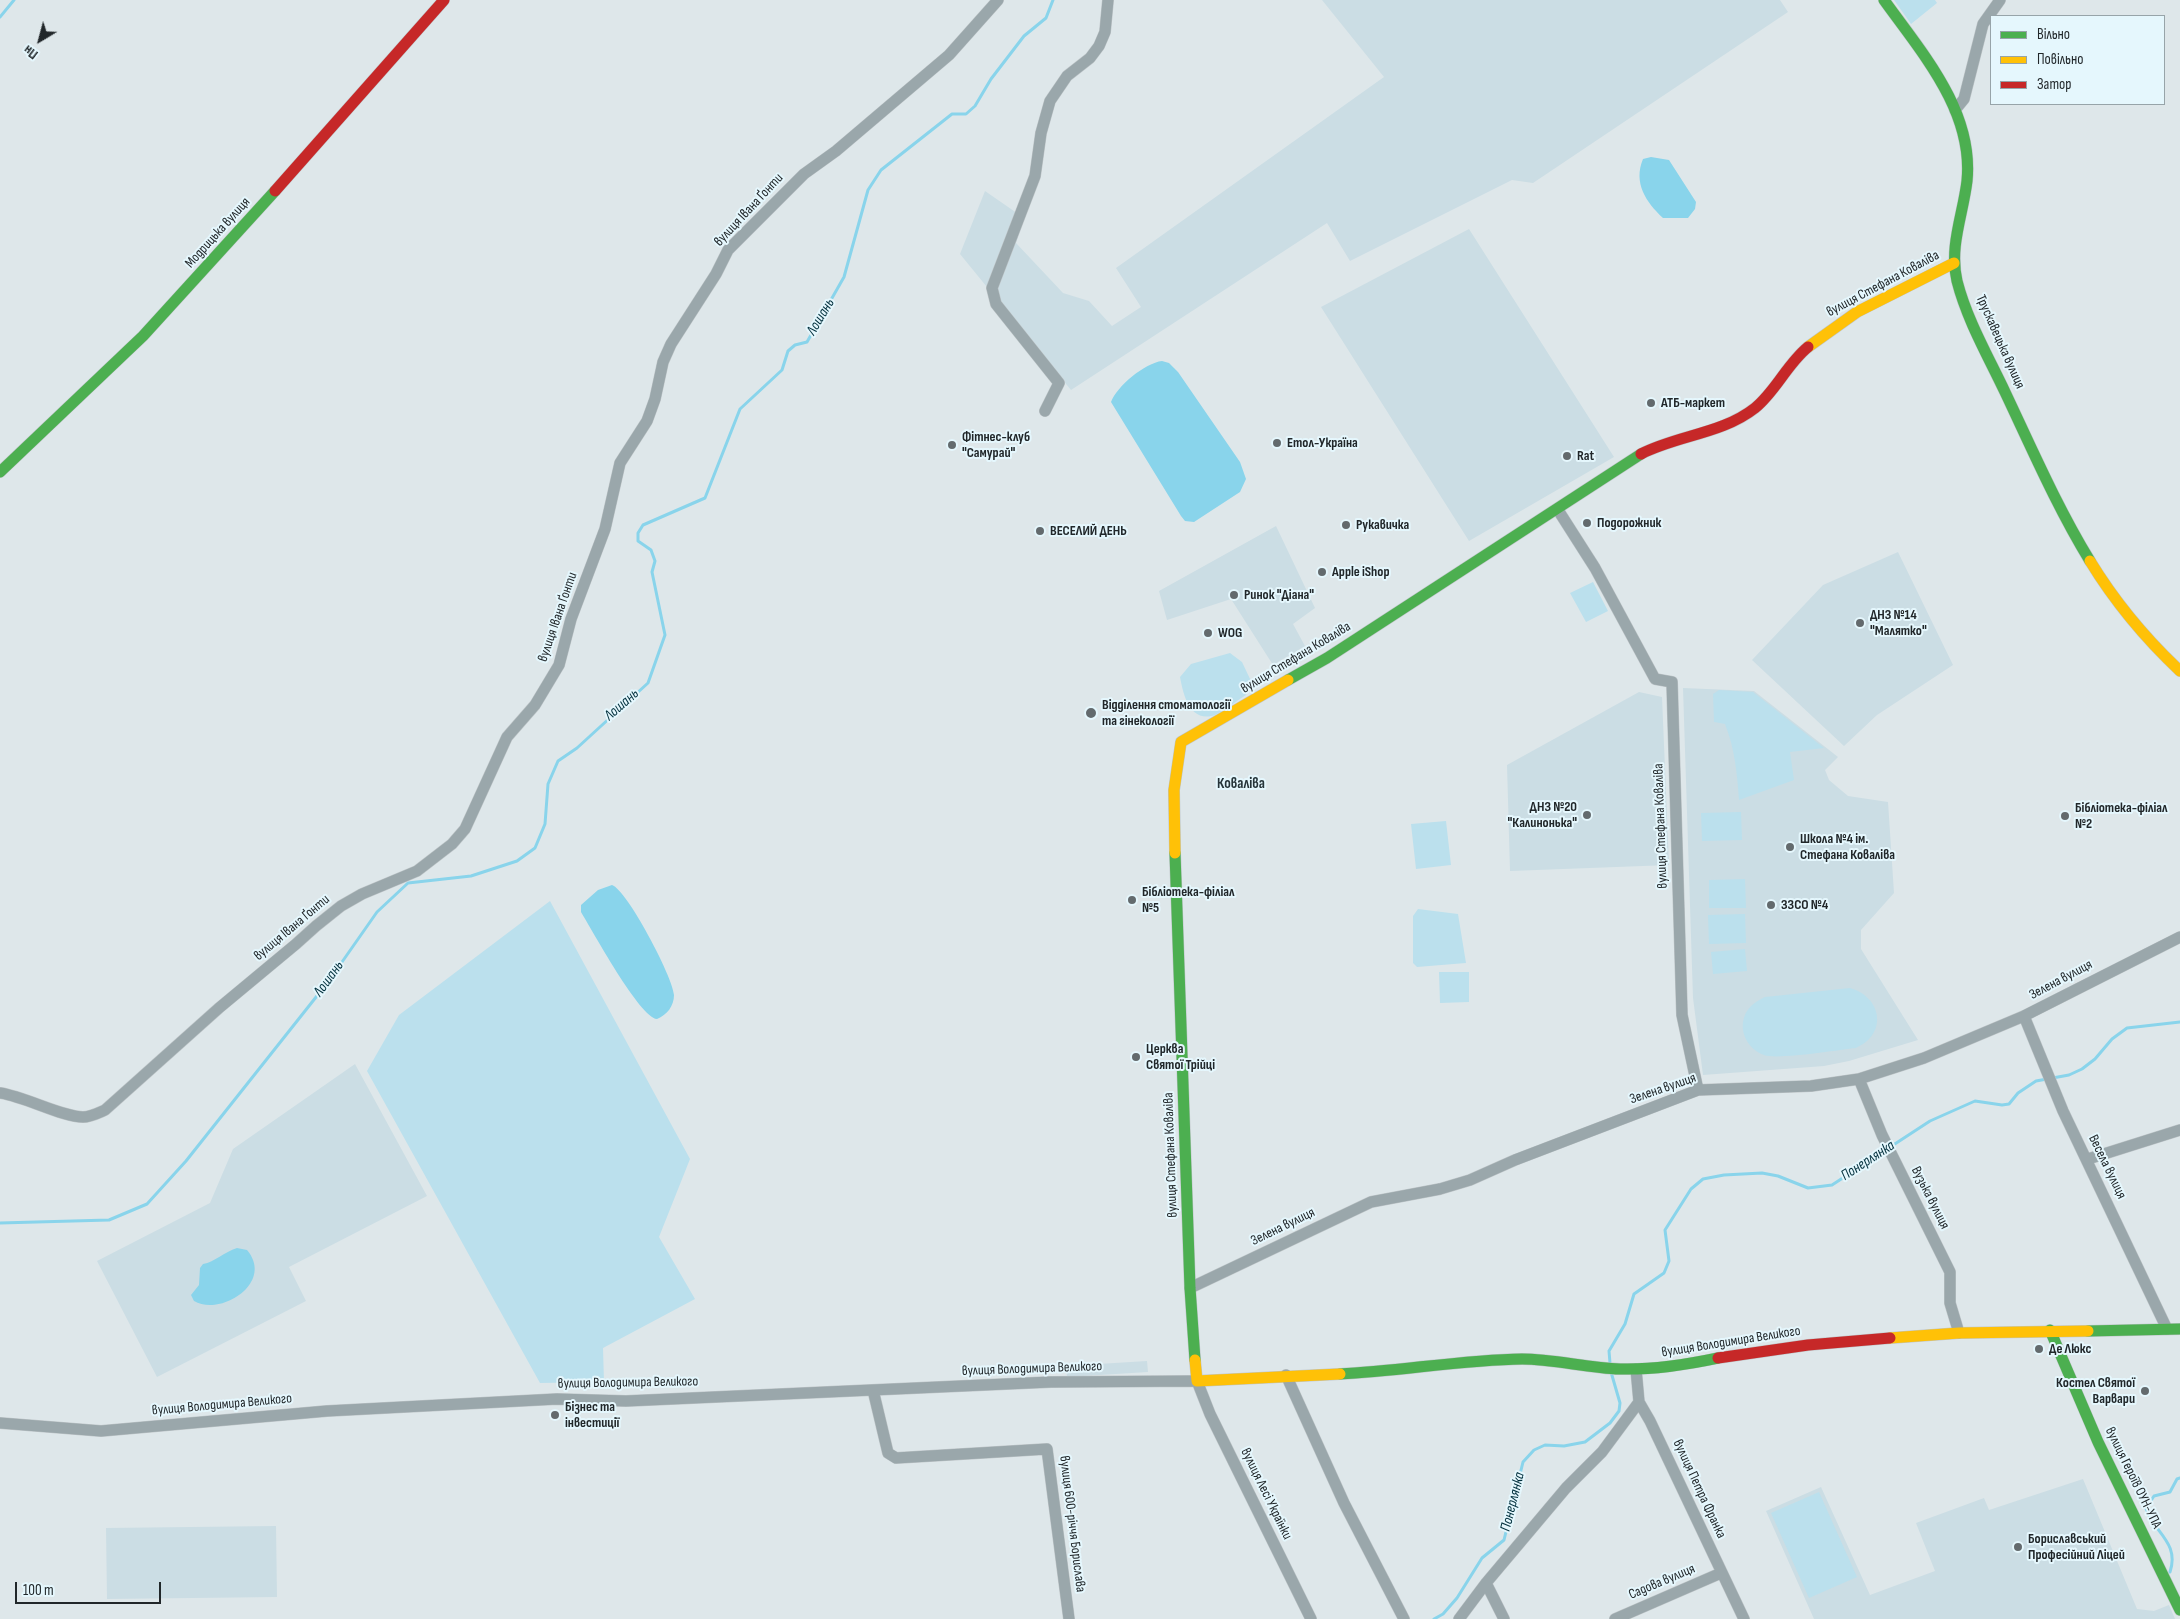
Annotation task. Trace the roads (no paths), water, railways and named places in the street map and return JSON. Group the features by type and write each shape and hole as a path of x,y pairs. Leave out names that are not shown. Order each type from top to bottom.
{"street":[{"name":"Модрицька вулиця","path":"0,472 143,336 444,0"},
{"name":"вулиця Івана Ґонти","path":"0,1093 26,1098 75,1116 85,1117 105,1110 219,1008 341,906 417,871 452,844 465,829 507,737 535,705 559,665 571,619 605,529 620,463 647,421 655,399 663,362 671,344 716,274 728,250 804,174 836,152 860,129 949,55 998,0"},
{"path":"1046,410 1059,383 996,304 992,288 1035,176 1041,133 1050,101 1068,76 1090,58 1099,46 1105,32 1108,0"},
{"name":"Трускавецька вулиця","path":"1884,0 1938,79 1955,110 1965,139 1968,166 1954,263 1964,300 1984,348 2073,532 2105,584 2131,618 2180,671"},
{"path":"1955,110 1964,99 1983,24 2000,0"},
{"name":"вулиця Стефана Коваліва","path":"1197,1380 1190,1288 1174,809 1178,755 1181,742 1327,658 1558,510 1643,453 1663,444 1718,428 1749,413 1766,397 1804,350 1826,332 1872,304 1954,263"},
{"name":"вулиця Стефана Коваліва","path":"1558,510 1595,568 1655,679 1672,682 1682,1015 1698,1090"},
{"name":"Зелена вулиця","path":"1190,1288 1371,1202 1440,1189 1470,1180 1515,1160 1698,1090 1811,1086 1859,1079 1924,1058 2024,1016 2180,937"},
{"name":"Весела вулиця","path":"2024,1016 2053,1086 2167,1330"},
{"name":"Вузька вулиця","path":"1859,1079 1882,1135 1950,1272 1950,1303 1959,1333"},
{"path":"2088,1160 2180,1130"},
{"name":"вулиця Володимира Великого","path":"0,1424 102,1431 327,1411 557,1398 626,1401 1051,1382 1197,1380 1378,1372 1468,1361 1524,1359 1620,1369 1669,1368 1738,1354 1808,1345 1959,1333 2180,1329"},
{"name":"вулиця Героїв ОУН-УПА","path":"2050,1330 2098,1442 2180,1610"},
{"name":"вулиця Петра Франка","path":"1636,1369 1639,1402 1650,1421 1744,1619"},
{"path":"1286,1375 1344,1503 1404,1619"},
{"name":"вулиця Лесі Українки","path":"1197,1380 1210,1414 1311,1619"},
{"name":"вулиця 600-річчя Борислава","path":"873,1390 888,1453 896,1458 1047,1449 1069,1619"},
{"path":"1459,1619 1486,1583 1566,1488 1602,1452 1639,1402"},
{"name":"Садова вулиця","path":"1615,1619 1721,1573"},
{"path":"1486,1583 1504,1619"}],"water":[{"path":"1651,157 1669,160 1696,202 1695,209 1688,218 1663,218 1647,199 1640,184 1640,168 1643,159"},
{"path":"1162,361 1169,363 1178,372 1240,462 1246,479 1240,492 1194,522 1185,521 1181,516 1111,402 1119,389 1132,376 1148,366"},
{"path":"612,885 619,890 638,917 672,985 674,999 671,1006 667,1013 657,1019 649,1015 628,989 581,912 581,905 598,890"},
{"path":"237,1248 247,1250 254,1262 254,1274 249,1285 241,1294 230,1301 205,1305 194,1301 191,1295 199,1285 200,1268 203,1264"}],"waterway":[{"path":"0,17 14,0"},
{"name":"Лошань","path":"0,1223 109,1220 147,1204 186,1161 328,982 377,912 408,883 471,876 517,861 535,848 545,824 548,784 558,761 577,748 648,683 665,635 652,572 655,561 651,550 638,541 638,533 643,525 705,498 740,409 782,370 788,351 795,345 807,342 844,277 868,190 881,170 952,114 966,114 975,106 991,79 1024,36 1046,18 1053,0"},
{"name":"Понерлянка","path":"1610,1363 1609,1351 1625,1324 1634,1294 1664,1273 1669,1261 1665,1230 1691,1189 1703,1179 1724,1175 1762,1173 1778,1176 1808,1188 1832,1185 1930,1121 1975,1101 2002,1105 2009,1104 2018,1093 2036,1081 2069,1075 2082,1069 2095,1059 2112,1039 2127,1028 2180,1022"},
{"name":"Понерлянка","path":"1434,1619 1443,1614 1457,1598 1482,1558 1504,1540 1523,1462 1534,1450 1545,1445 1564,1446 1585,1442 1610,1423 1619,1411 1620,1403 1611,1372"},
{"path":"2170,1572 2172,1562 2169,1545 2149,1516 2146,1508 2154,1496 2170,1492 2177,1479 2180,1478"}],"place":[{"name":"АТБ-маркет","path":"1651,403"},
{"name":"Етол-Україна","path":"1277,443"},
{"name":"Фітнес-клуб \"Самурай\"","path":"952,445"},
{"name":"Rat","path":"1567,456"},
{"name":"Подорожник","path":"1587,523"},
{"name":"Рукавичка","path":"1346,525"},
{"name":"ВЕСЕЛИЙ ДЕНЬ","path":"1040,531"},
{"name":"Apple iShop","path":"1322,572"},
{"name":"Ринок \"Діана\"","path":"1234,595"},
{"name":"ДНЗ №14 \"Малятко\"","path":"1860,623"},
{"name":"WOG","path":"1208,633"},
{"name":"Відділення стоматології та гінекології","path":"1091,713"},
{"name":"ДНЗ №20 \"Калинонька\"","path":"1587,815"},
{"name":"Бібліотека-філіал №2","path":"2065,816"},
{"name":"Школа №4 ім. Стефана Коваліва","path":"1790,847"},
{"name":"Бібліотека-філіал №5","path":"1132,900"},
{"name":"ЗЗСО №4","path":"1771,905"},
{"name":"Церква Святої Трійці","path":"1136,1057"},
{"name":"Де Люкс","path":"2039,1349"},
{"name":"Костел Святої Варвари","path":"2145,1391"},
{"name":"Бізнес та інвестиції","path":"555,1415"},
{"name":"Бориславський Професійний Ліцей","path":"2018,1547"}],"district":[{"name":"Коваліва","path":"1241,784"}]}
